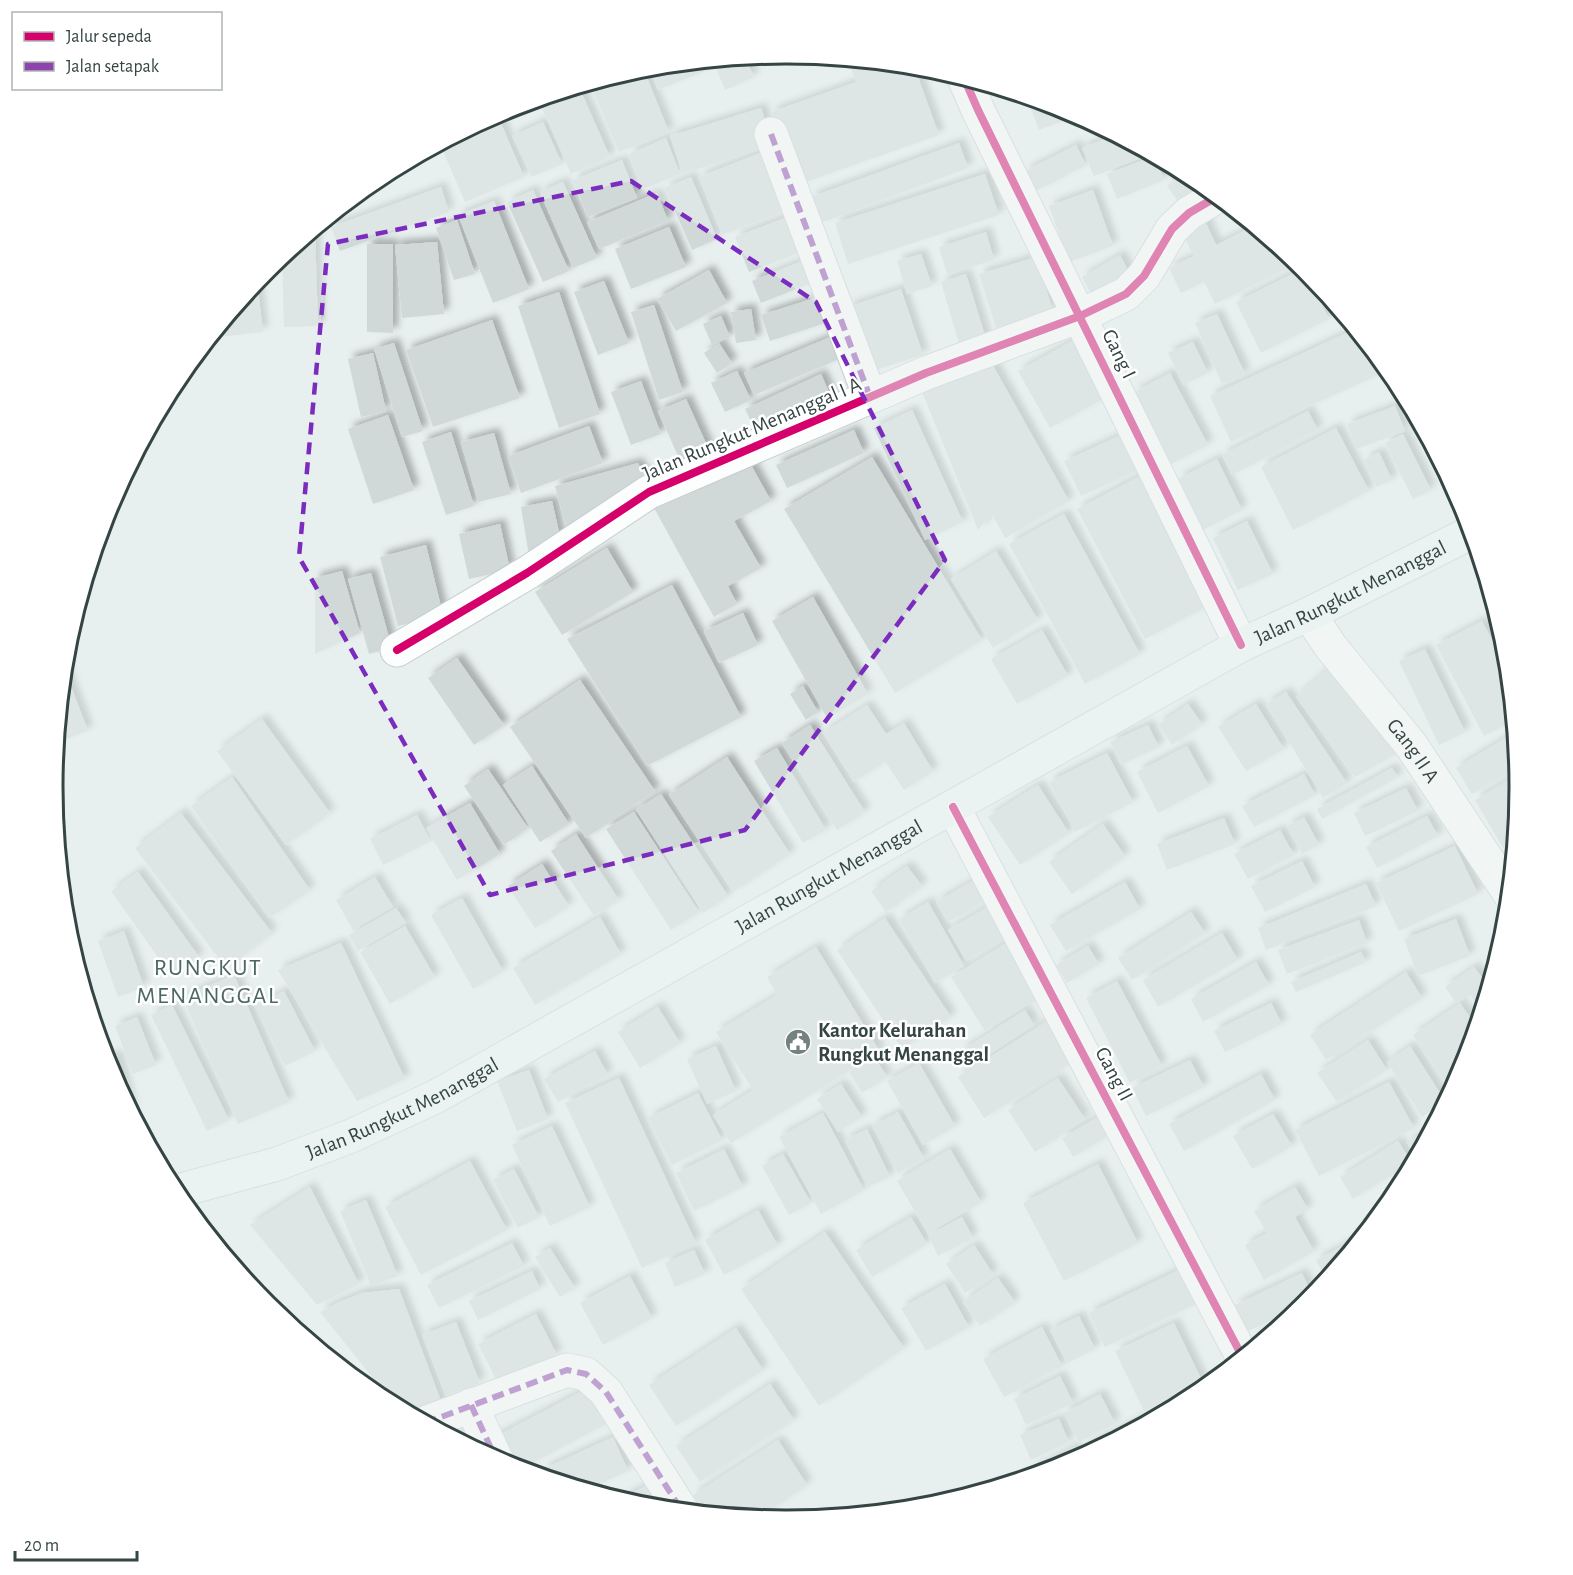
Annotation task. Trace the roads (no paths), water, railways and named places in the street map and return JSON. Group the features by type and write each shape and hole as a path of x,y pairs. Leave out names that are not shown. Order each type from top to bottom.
{"main road":[{"name":"Jalan Rungkut Menanggal","path":"185,1189 278,1164 351,1136 435,1097 1241,645 1309,614 1465,536"}],"street":[{"name":"Gang I","path":"968,88 1241,645"},
{"path":"771,134 870,398"},
{"name":"Jalan Rungkut Menanggal I A","path":"397,650 527,573 649,492 926,374 1080,316 1126,294 1137,284 1172,229 1189,213 1209,201"},
{"name":"Gang II A","path":"1309,614 1332,647 1411,745 1504,884"},
{"name":"Gang II","path":"953,807 1239,1351"},
{"path":"435,1419 567,1370 586,1374 606,1392 676,1502"},
{"path":"471,1406 490,1447"}],"place":[{"name":"Kantor Kelurahan Rungkut Menanggal","path":"798,1042"}],"district":[{"name":"RUNGKUT MENANGGAL","path":"208,982"}]}
